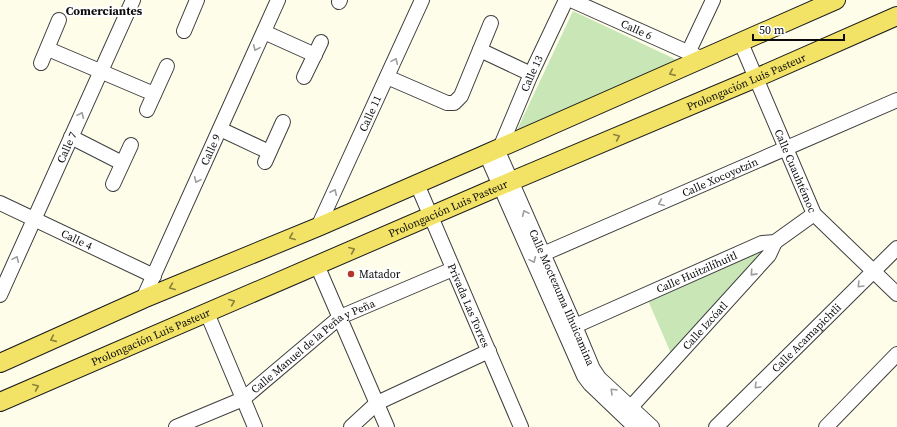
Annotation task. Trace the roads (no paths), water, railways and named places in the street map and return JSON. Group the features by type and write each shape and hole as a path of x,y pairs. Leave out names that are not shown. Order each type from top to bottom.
{"main road":[{"path":"0,363 144,299 318,227 495,150 696,56 741,43 836,0"},
{"name":"Prolongación Luis Pasteur","path":"0,402 505,184 756,78 897,16"}],"street":[{"name":"Calle 7","path":"0,295 133,0"},
{"name":"Calle 9","path":"144,299 278,0"},
{"name":"Calle 11","path":"318,227 422,0"},
{"name":"Calle 13","path":"495,150 566,0"},
{"name":"Calle 6","path":"571,0 696,56"},
{"path":"696,56 713,0"},
{"path":"184,31 193,1"},
{"path":"41,63 59,20"},
{"path":"387,77 447,104 454,103 461,96 491,23"},
{"path":"264,32 314,56"},
{"path":"304,77 321,42"},
{"name":"Calle Cuauhtémoc","path":"741,43 814,214 897,294"},
{"path":"48,49 154,94"},
{"path":"480,50 531,74"},
{"path":"147,110 167,66"},
{"name":"Calle Xocoyotzin","path":"543,254 897,100"},
{"path":"220,129 267,157 283,122"},
{"path":"71,137 122,163"},
{"path":"112,184 131,145"},
{"name":"Calle Moctezuma Ilhuicamina","path":"495,150 505,184 584,376 590,384 635,427"},
{"name":"Privada Las Torres","path":"417,184 521,427"},
{"name":"Calle Moctezuma Ilhuicamina","path":"505,184 543,254 593,369 599,378 652,427"},
{"name":"Calle 4","path":"0,203 154,276"},
{"name":"Calle Huitzilíhuitl","path":"575,326 762,243 775,242 814,214"},
{"name":"Calle Izcóatl","path":"631,407 769,255 775,242"},
{"name":"Calle Acamapichtli","path":"716,427 897,248"},
{"path":"317,265 387,427"},
{"name":"Calle Manuel de la Peña y Peña","path":"176,427 243,399 340,317 453,269"},
{"path":"206,313 255,427"},
{"path":"351,427 377,403 489,351"},
{"path":"826,427 897,354"}],"place":[{"name":"Matador","path":"351,274"}],"district":[{"name":"Comerciantes","path":"104,11"}]}
